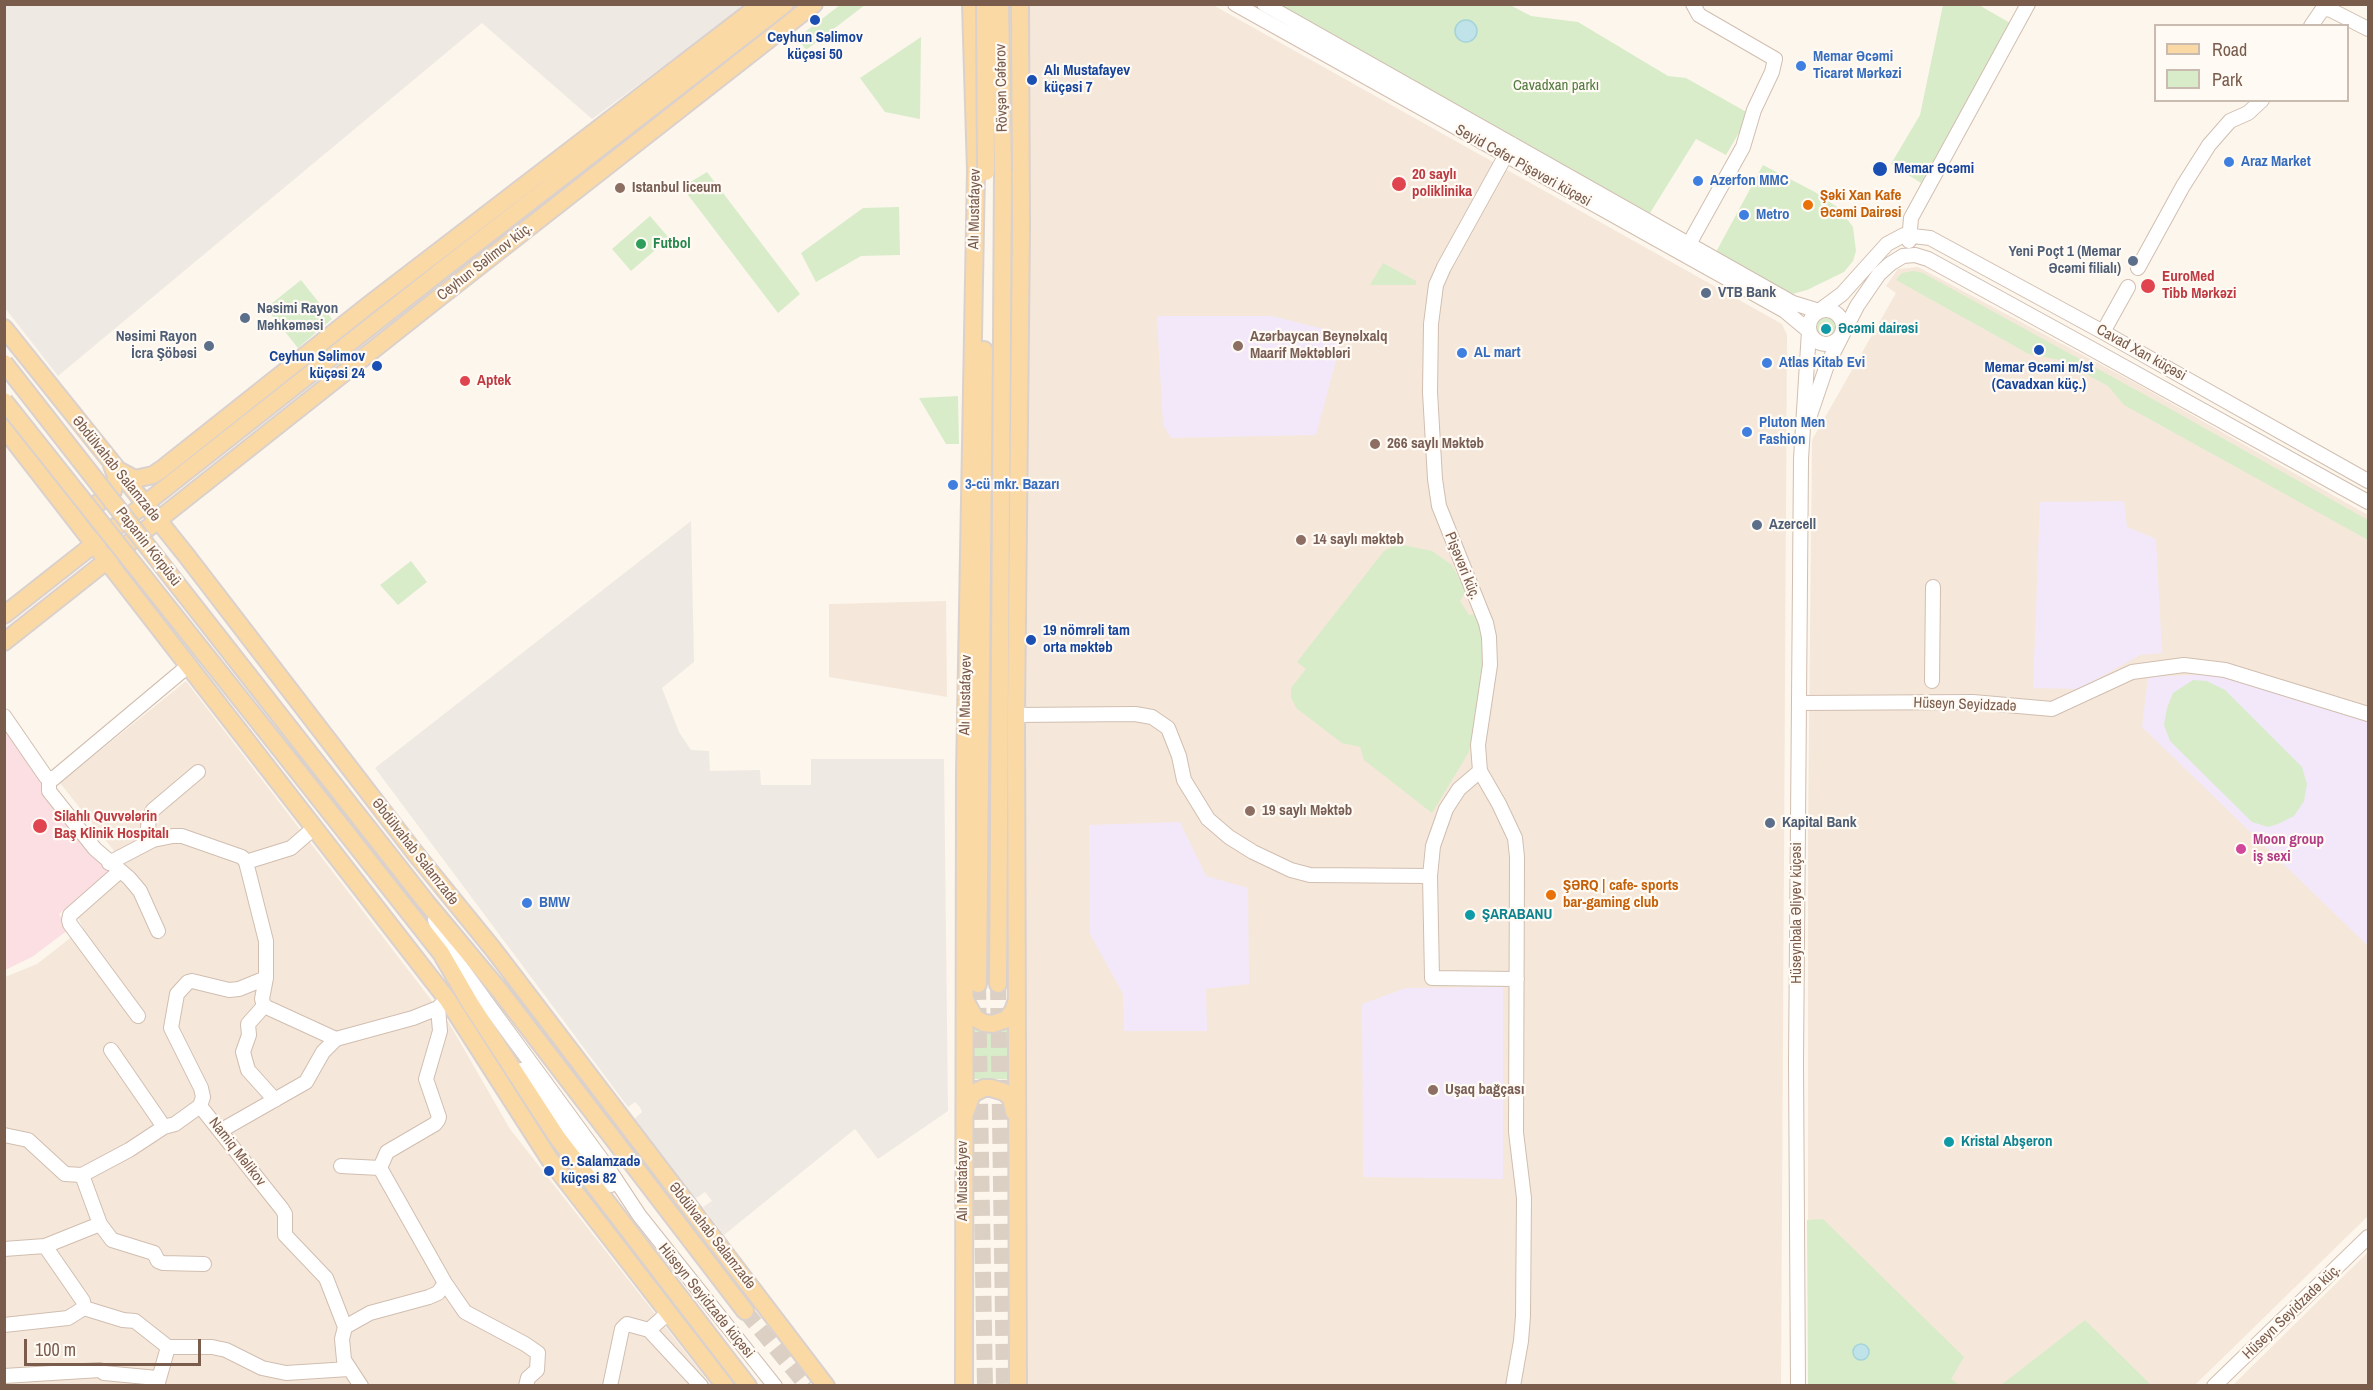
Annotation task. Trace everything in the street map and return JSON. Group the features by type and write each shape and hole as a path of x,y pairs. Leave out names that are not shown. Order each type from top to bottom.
{"main road":[{"path":"110,462 129,476 143,478 162,470 475,223 761,4"},
{"name":"Ceyhun Səlimov küç.","path":"94,544 146,506 442,270 785,4"},
{"name":"Ceyhun Səlimov küç.","path":"107,561 814,4"},
{"name":"Alı Mustafayev","path":"964,1386 965,762 976,171 971,4"},
{"name":"Rövşən Cəfərov","path":"985,4 995,172"},
{"name":"Rövşən Cəfərov","path":"995,172 1001,4"},
{"path":"1018,1386 1016,715 1021,217 1020,4"},
{"path":"973,50 978,34 985,25 1009,26 1020,46"},
{"name":"Alı Mustafayev","path":"995,172 998,984"},
{"name":"Alı Mustafayev","path":"978,984 995,172"},
{"path":"442,270 475,223"},
{"name":"Əbdülvahab Salamzadə","path":"4,328 186,555 393,825 493,949 823,1383"},
{"name":"Papanin Körpüsü","path":"4,363 291,730"},
{"name":"Papanin Körpüsü","path":"4,401 441,953"},
{"path":"219,424 253,421"},
{"path":"206,458 219,424"},
{"path":"4,428 314,828 442,1004 550,1160 725,1386"},
{"path":"63,504 73,510 85,512 109,495 116,484 116,476 110,462"},
{"path":"4,615 94,544"},
{"path":"133,594 129,582 133,569 160,548 174,548 186,555"},
{"path":"4,642 107,561"},
{"name":"Əbdülvahab Salamzadə","path":"291,730 426,902 500,991 745,1311"},
{"path":"393,825 426,902"},
{"path":"441,953 526,1093 557,1137 748,1386"},
{"path":"964,996 975,1018 984,1023 993,1024 1007,1019 1013,1011 1018,996"},
{"path":"470,1003 521,1117"},
{"path":"442,1004 526,1093"},
{"path":"963,1125 972,1094 984,1088 998,1088 1011,1098 1016,1122"}],"street":[{"name":"Seyid Cəfər Pişəvəri küçəsi","path":"1235,4 1288,26 1509,150 1785,311 1809,330"},
{"name":"Seyid Cəfər Pişəvəri küçəsi","path":"1264,4 1288,26"},
{"path":"1689,244 1743,147 1754,110 1772,72 1775,59 1699,15 1694,4"},
{"path":"1802,440 1817,391 1840,337 1857,306 1879,274 1896,259 1910,255 1911,218 2028,4"},
{"path":"2312,24 2319,12 2329,9 2368,30"},
{"path":"2138,268 2183,186 2209,145 2230,120 2247,112 2260,102"},
{"name":"Seyid Cəfər Pişəvəri küçəsi","path":"1509,150 1689,244 1779,296 1819,311"},
{"name":"Pişəvəri küç.","path":"1480,771 1478,746 1490,665 1489,637 1486,623 1446,528 1436,495 1430,392 1431,324 1436,285 1444,267 1509,150"},
{"path":"1802,440 1810,321 1819,311 1842,294 1881,249 1898,237 1909,234"},
{"name":"Cavad Xan küçəsi","path":"1909,234 1936,241 2103,332 2368,482"},
{"name":"Cavad Xan küçəsi","path":"1910,255 1922,256 2368,502"},
{"path":"2103,332 2128,286"},
{"path":"1809,330 1820,344 1831,344 1840,337 1843,326 1839,316 1830,310 1819,311"},
{"name":"Hüseynbala Əliyev küçəsi","path":"1798,1386 1796,1055 1802,440"},
{"path":"1932,681 1933,588"},
{"name":"Hüseyn Seyidzadə","path":"1799,703 1974,702 2052,708 2132,672 2184,665 2225,670 2368,714"},
{"path":"49,779 53,779 188,666"},
{"path":"1016,715 1136,714 1152,717 1164,724 1173,737 1184,780 1208,819 1229,837 1253,852 1291,870 1310,875 1430,876"},
{"path":"4,716 49,779 50,790 54,798 95,849 129,878 140,891 158,931"},
{"path":"1513,1386 1522,1325 1524,1222 1523,1180 1516,1132 1517,979 1517,857 1515,838 1480,771 1459,789 1446,809 1433,846 1430,876 1432,978 1517,979"},
{"path":"153,840 148,828 153,810 198,772"},
{"path":"246,862 291,848 314,828"},
{"path":"138,1016 70,924 70,915 115,867 153,840 182,836 242,856 246,862 266,941 266,978 262,999 264,1006 336,1039"},
{"path":"426,902 454,958 610,1171 639,1215"},
{"path":"441,953 520,1067 590,1161 639,1215"},
{"path":"200,1106 204,1097 201,1088 171,1028 177,994 188,982 192,981 229,990 239,989 266,978"},
{"path":"220,1131 306,1082 323,1052 336,1039 386,1027 442,1004 440,1031 426,1079 439,1117 438,1120 387,1152 380,1168"},
{"path":"264,1006 248,1024 249,1035 243,1052 248,1070 275,1100"},
{"path":"111,1050 164,1127"},
{"name":"Namiq Məlikov","path":"82,1175 129,1150 164,1127 175,1124 200,1106 282,1209 285,1214 285,1235 326,1278 345,1327 342,1339 344,1360 361,1386"},
{"path":"4,1134 28,1140 65,1174 82,1175 100,1224 112,1240 154,1253 158,1261 163,1263 204,1264"},
{"path":"341,1166 380,1168"},
{"path":"380,1168 445,1283 465,1312 538,1353 537,1370 528,1378 526,1386"},
{"name":"Hüseyn Seyidzadə küçəsi","path":"639,1215 775,1386"},
{"path":"4,1249 45,1246 100,1224"},
{"name":"Hüseyn Seyidzadə küç.","path":"2216,1385 2368,1237"},
{"path":"45,1246 83,1301 84,1308"},
{"path":"345,1327 370,1313 429,1298 438,1293 445,1283"},
{"path":"4,1325 68,1318 84,1308 123,1320 135,1321 168,1347 212,1347 226,1350 262,1368 286,1373 349,1369"},
{"path":"649,1330 668,1313"},
{"path":"610,1386 622,1329 627,1324 649,1330 698,1384"},
{"path":"4,1376 100,1370 104,1373 157,1382 168,1347"}],"shaded area":[{"path":"5,5 747,5 592,119 482,23 58,376 5,308"},
{"path":"1028,5 1213,5 1782,324 1787,335 1781,1385 1028,1385 1025,972"},
{"path":"1918,267 2139,385 2368,515 2368,1216 2195,1385 1808,1386 1808,830 1812,440 1896,293 1886,286 1898,269"},
{"path":"1157,316 1272,316 1343,334 1316,435 1171,438 1163,425"},
{"path":"2124,501 2127,527 2156,539 2162,653 2140,655 2079,689 2033,688 2040,502"},
{"path":"691,521 694,662 662,688 679,732 691,750 709,751 710,771 760,770 761,785 811,785 811,759 944,759 948,1111 878,1159 855,1129 724,1235 703,1207 712,1201 705,1192 695,1199 633,1120 642,1112 640,1107 635,1102 628,1107 375,768"},
{"path":"946,601 947,697 829,677 829,604"},
{"path":"2215,674 2368,722 2368,946 2142,727 2148,677"},
{"path":"186,681 449,1023 510,1129 711,1385 5,1386 5,977 37,964 83,928 77,916 130,871 60,783"},
{"name":"Silahlı Quvvələrin Baş Klinik Hospitalı","path":"4,730 111,873 59,914 68,930 32,957 5,970"},
{"path":"1180,822 1206,876 1248,888 1249,984 1206,989 1207,1031 1124,1031 1123,994 1090,934 1089,825"},
{"name":"Uşaq bağçası","path":"1503,987 1503,1179 1363,1177 1362,1004 1406,988"},
{"path":"2368,1252 2368,1385 2233,1385"}],"green space":[{"path":"840,5 865,5 806,50 797,38"},
{"name":"Cavadxan parkı","path":"1275,5 1510,5 1531,16 1578,22 1668,76 1686,78 1750,114 1726,155 1696,139 1650,213"},
{"path":"1943,5 1979,5 2010,23 1921,183 1891,164 1920,115"},
{"path":"921,37 920,119 885,112 860,78"},
{"path":"1763,165 1815,192 1840,209 1853,227 1856,251 1853,261 1844,272 1807,290 1792,294 1716,252"},
{"path":"707,172 800,294 778,313 682,187"},
{"path":"899,207 900,255 861,256 816,282 801,253 863,208"},
{"name":"Futbol","path":"650,216 669,238 631,271 612,249"},
{"path":"1383,263 1416,281 1416,285 1370,285"},
{"path":"1914,271 1923,273 2368,520 2368,540 2124,405 2108,386 2060,360 2029,354 1896,280 1902,273"},
{"path":"301,280 332,319 298,348 266,308"},
{"name":"Əcəmi dairəsi","path":"1826,318 1833,321 1836,328 1833,335 1826,338 1819,335 1816,328 1819,321"},
{"path":"958,396 959,444 946,444 919,398"},
{"path":"1403,545 1432,551 1452,565 1466,591 1460,601 1469,615 1476,614 1485,646 1483,673 1469,752 1432,813 1364,760 1360,747 1342,743 1296,708 1291,697 1291,688 1306,669 1297,662 1384,551"},
{"path":"411,561 427,582 398,605 380,585"},
{"path":"2193,680 2207,681 2225,690 2302,767 2307,784 2304,801 2294,816 2268,827 2252,822 2170,741 2164,725 2167,708 2173,693"},
{"path":"1010,1028 1011,1079 973,1079 972,1029"},
{"path":"1823,1219 1964,1357 1951,1379 1959,1385 1808,1385 1807,1220"},
{"path":"2085,1320 2151,1385 2001,1385"}],"water":[{"path":"1466,20 1474,23 1477,31 1474,39 1466,42 1458,39 1455,31 1458,23"},
{"path":"1858,1344 1864,1344 1869,1352 1867,1358 1858,1360 1853,1355 1853,1349"}],"tunnel":[{"path":"978,984 985,1386"},
{"path":"998,984 1004,1386"},
{"path":"745,1311 807,1386"}],"place":[{"name":"Ceyhun Səlimov küçəsi 50","path":"815,20"},
{"name":"Memar Əcəmi Ticarət Mərkəzi","path":"1801,66"},
{"name":"Alı Mustafayev küçəsi 7","path":"1032,80"},
{"name":"Araz Market","path":"2229,162"},
{"name":"Memar Əcəmi","path":"1880,169"},
{"name":"Azerfon MMC","path":"1698,181"},
{"name":"20 saylı poliklinika","path":"1399,184"},
{"name":"Istanbul liceum","path":"620,188"},
{"name":"Şəki Xan Kafe Əcəmi Dairəsi","path":"1808,205"},
{"name":"Metro","path":"1744,215"},
{"name":"Futbol","path":"641,244"},
{"name":"Yeni Poçt 1 (Memar Əcəmi filialı)","path":"2133,261"},
{"name":"EuroMed Tibb Mərkəzi","path":"2148,286"},
{"name":"VTB Bank","path":"1706,293"},
{"name":"Nəsimi Rayon Məhkəməsi","path":"245,318"},
{"name":"Əcəmi dairəsi","path":"1826,329"},
{"name":"Nəsimi Rayon İcra Şöbəsi","path":"209,346"},
{"name":"Azərbaycan Beynəlxalq Maarif Məktəbləri","path":"1238,346"},
{"name":"Memar Əcəmi m/st (Cavadxan küç.)","path":"2039,350"},
{"name":"AL mart","path":"1462,353"},
{"name":"Atlas Kitab Evi","path":"1767,363"},
{"name":"Ceyhun Səlimov küçəsi 24","path":"377,366"},
{"name":"Aptek","path":"465,381"},
{"name":"Pluton Men Fashion","path":"1747,432"},
{"name":"266 saylı Məktəb","path":"1375,444"},
{"name":"3-cü mkr. Bazarı","path":"953,485"},
{"name":"Azercell","path":"1757,525"},
{"name":"14 saylı məktəb","path":"1301,540"},
{"name":"19 nömrəli tam orta məktəb","path":"1031,640"},
{"name":"19 saylı Məktəb","path":"1250,811"},
{"name":"Kapital Bank","path":"1770,823"},
{"name":"Silahlı Quvvələrin Baş Klinik Hospitalı","path":"40,826"},
{"name":"Moon group iş sexi","path":"2241,849"},
{"name":"ŞƏRQ | cafe- sports bar-gaming club","path":"1551,895"},
{"name":"BMW","path":"527,903"},
{"name":"ŞARABANU","path":"1470,915"},
{"name":"Uşaq bağçası","path":"1433,1090"},
{"name":"Kristal Abşeron","path":"1949,1142"},
{"name":"Ə. Salamzadə küçəsi 82","path":"549,1171"}]}
